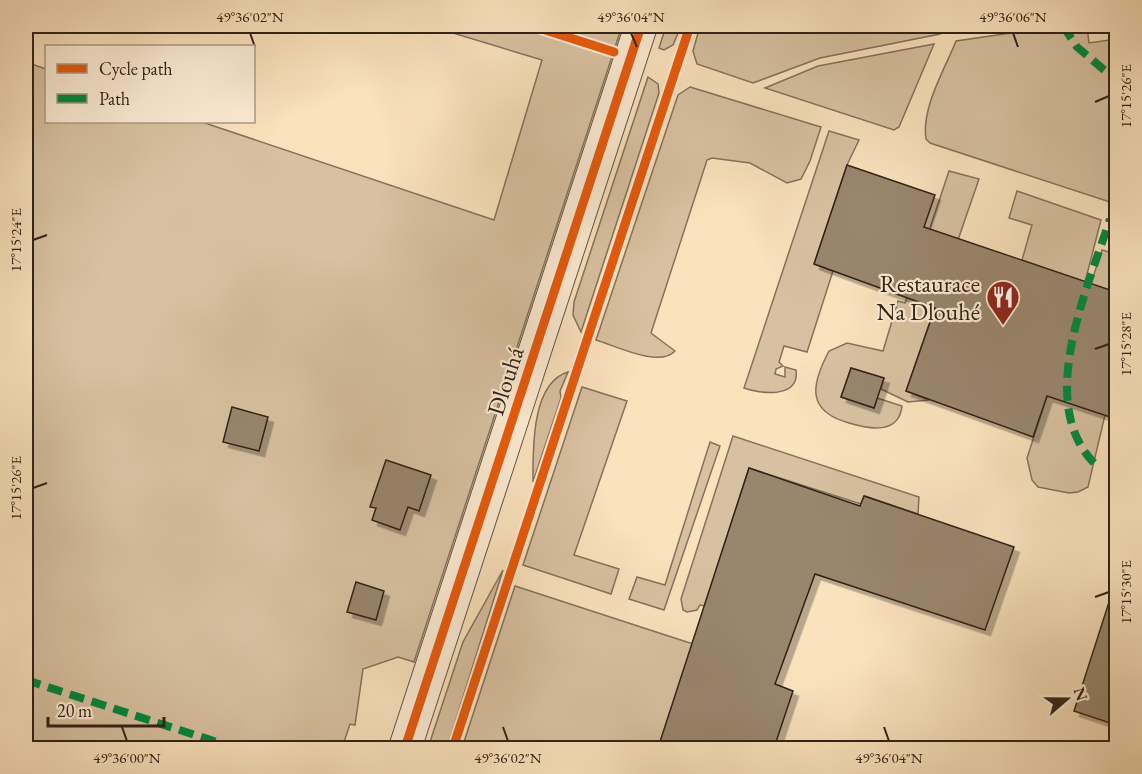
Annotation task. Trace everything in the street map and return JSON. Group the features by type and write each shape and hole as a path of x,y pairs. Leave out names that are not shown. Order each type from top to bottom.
{"street":[{"name":"Dlouhá","path":"405,748 641,26"}],"shaded area":[{"path":"430,26 622,26 414,662 398,657 363,669 355,725 350,724 342,748 26,748 26,62 45,69 45,123 205,123 494,220 542,60"},
{"path":"666,26 681,26 673,45 664,50 659,48"},
{"path":"700,26 944,26 940,34 820,58 753,83 697,64 693,51"},
{"path":"1060,26 1087,26 1089,43 1116,39 1116,204 930,143 926,139 925,127 930,102 956,41"},
{"path":"934,44 899,127 894,130 765,88 818,66"},
{"path":"648,77 658,84 659,93 581,332 573,315 574,302"},
{"path":"690,87 821,127 810,161 801,179 787,183 750,163 712,158 707,160 651,333 675,351 668,356 649,357 596,340 678,95"},
{"path":"829,131 859,140 847,165 814,264 833,271 807,352 784,346 779,362 783,366 776,369 775,374 785,377 785,367 796,370 796,379 786,390 769,393 744,388"},
{"path":"949,171 979,179 906,391 929,400 908,402 881,389 884,378 851,368 841,397 874,408 877,398 902,406 900,415 895,422 882,428 865,427 835,418 819,404 816,395 818,375 823,363 829,351 847,343 883,351 898,301 905,303"},
{"path":"1017,191 1101,220 1085,282 1022,260 1032,225 1009,218"},
{"path":"1102,250 1116,254 1116,299 1098,353 1071,344"},
{"path":"1063,347 1080,407 1105,415 1088,487 1069,493 1038,487 1032,480 1027,458"},
{"path":"568,372 560,391 561,398 533,482 534,436 541,403 547,389 556,379"},
{"path":"582,387 627,401 574,555 619,569 611,594 523,565"},
{"path":"733,436 919,497 918,514 865,496 861,504 749,468 705,606 700,605 697,610 687,612 683,610 681,599"},
{"path":"710,442 720,446 664,610 629,599 637,577 665,585"},
{"path":"503,570 447,748 428,748 463,642"},
{"path":"515,586 693,644 658,748 462,748"}],"building":[{"path":"847,165 935,195 924,227 1116,292 1116,419 1047,396 1033,437 906,391 935,308 814,264"},
{"path":"851,368 884,378 874,408 841,397"},
{"path":"232,407 268,417 259,451 223,442"},
{"path":"386,460 431,475 419,511 408,507 400,530 372,520 376,508 370,507"},
{"path":"749,468 860,506 864,496 1014,547 985,630 815,574 775,684 793,691 774,748 658,748"},
{"path":"356,582 384,591 376,620 347,612"},
{"path":"1110,599 1116,600 1116,725 1074,711"}],"marked path":[{"path":"1063,26 1077,47 1116,80"},
{"path":"1094,463 1077,438 1069,409 1067,377 1080,310 1110,219"},
{"path":"26,680 235,748"}],"cycle path":[{"path":"533,26 614,52"},
{"path":"405,748 641,26"},
{"path":"453,748 690,26"}],"place":[{"name":"Restaurace Na Dlouhé","path":"1003,326"}]}
